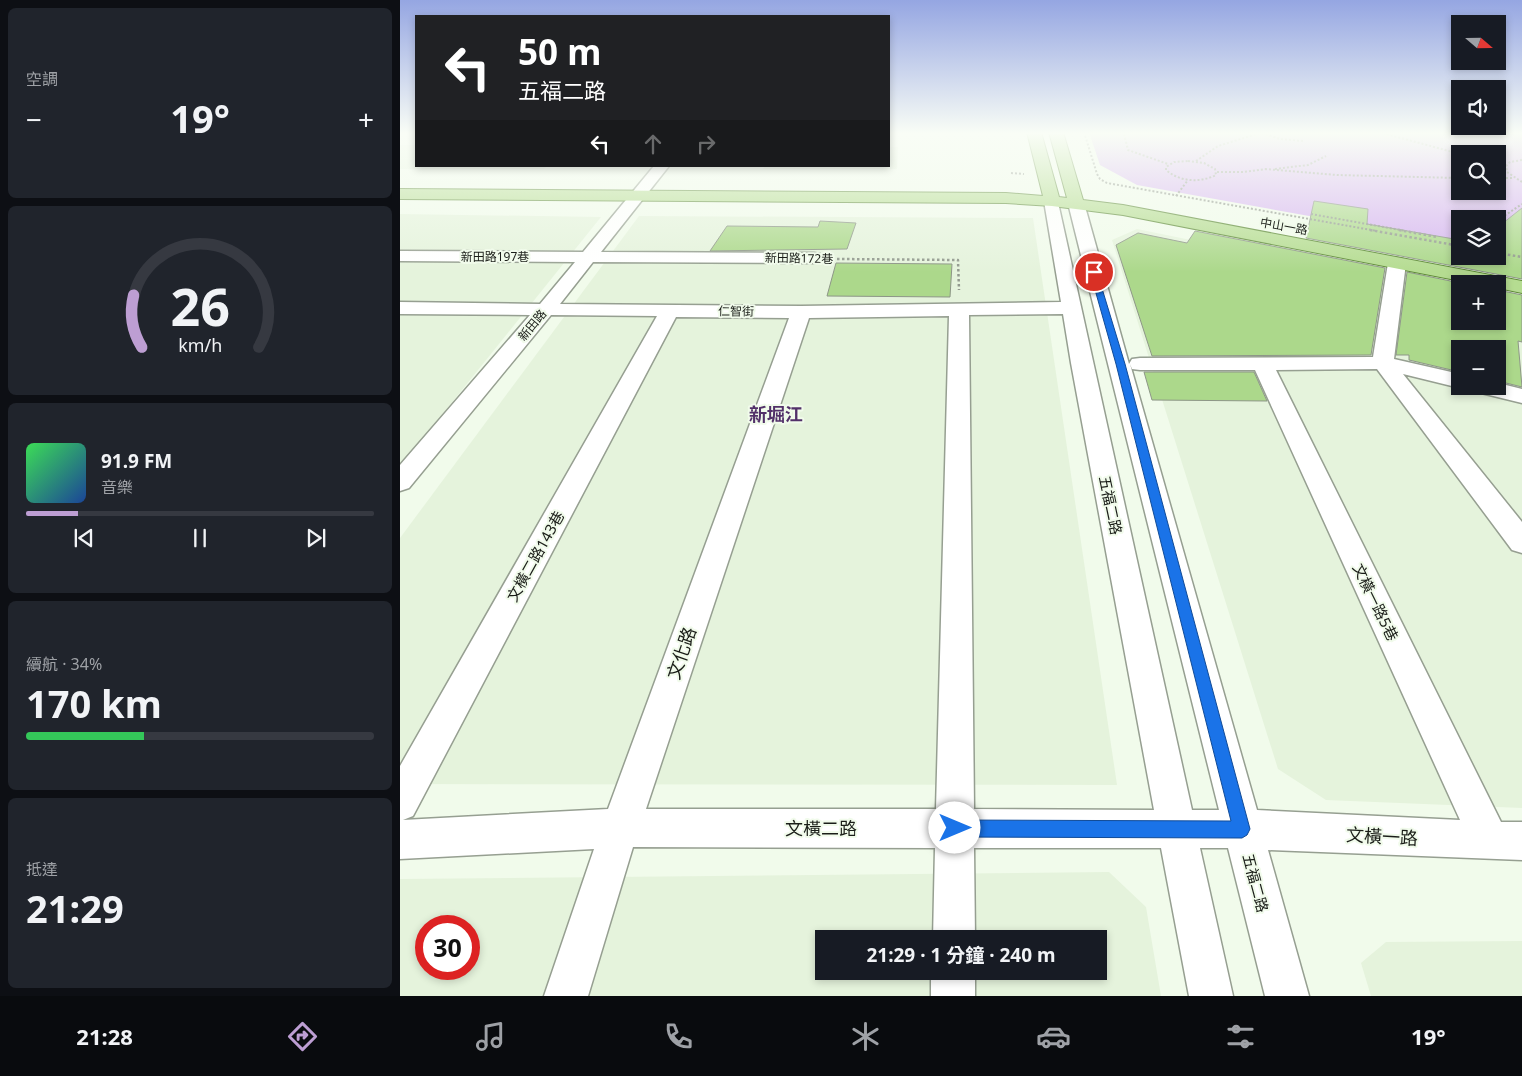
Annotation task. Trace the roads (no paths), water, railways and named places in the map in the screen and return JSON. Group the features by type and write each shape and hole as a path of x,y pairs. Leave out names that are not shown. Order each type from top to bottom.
{"main road":[{"name":"五福二路","path":"1055,178 1062,194"},
{"name":"五福二路","path":"1060,178 1062,194"},
{"path":"400,181 642,190 1006,198 1062,194"},
{"path":"400,194 642,190"},
{"name":"中山一路","path":"1062,194 1416,250"},
{"name":"中山一路","path":"1062,194 1124,210 1522,287"}],"street":[{"name":"新田路","path":"400,482 590,256 652,178"},
{"name":"五福二路","path":"1062,194 1072,308 1211,996"},
{"name":"五福二路","path":"1062,194 1088,254 1120,364 1287,996"},
{"name":"新田路197巷","path":"400,256 590,256"},
{"name":"新田路172巷","path":"590,256 814,258"},
{"path":"1397,263 1383,363 1522,542"},
{"name":"仁智街","path":"401,309 546,308 801,312 1072,308"},
{"name":"文橫二路143巷","path":"400,802 670,310"},
{"path":"954,930 959,311"},
{"name":"文化路","path":"566,996 620,828 801,312"},
{"name":"文橫一路5巷","path":"1262,363 1506,841"},
{"path":"1140,364 1383,363 1451,379"},
{"path":"1506,392 1522,396"},
{"name":"文橫二路","path":"400,840 620,828 1242,829"},
{"name":"文橫一路","path":"1242,829 1506,841"},
{"path":"953,996 954,980"}],"district":[{"name":"新堀江","path":"776,414"}]}
